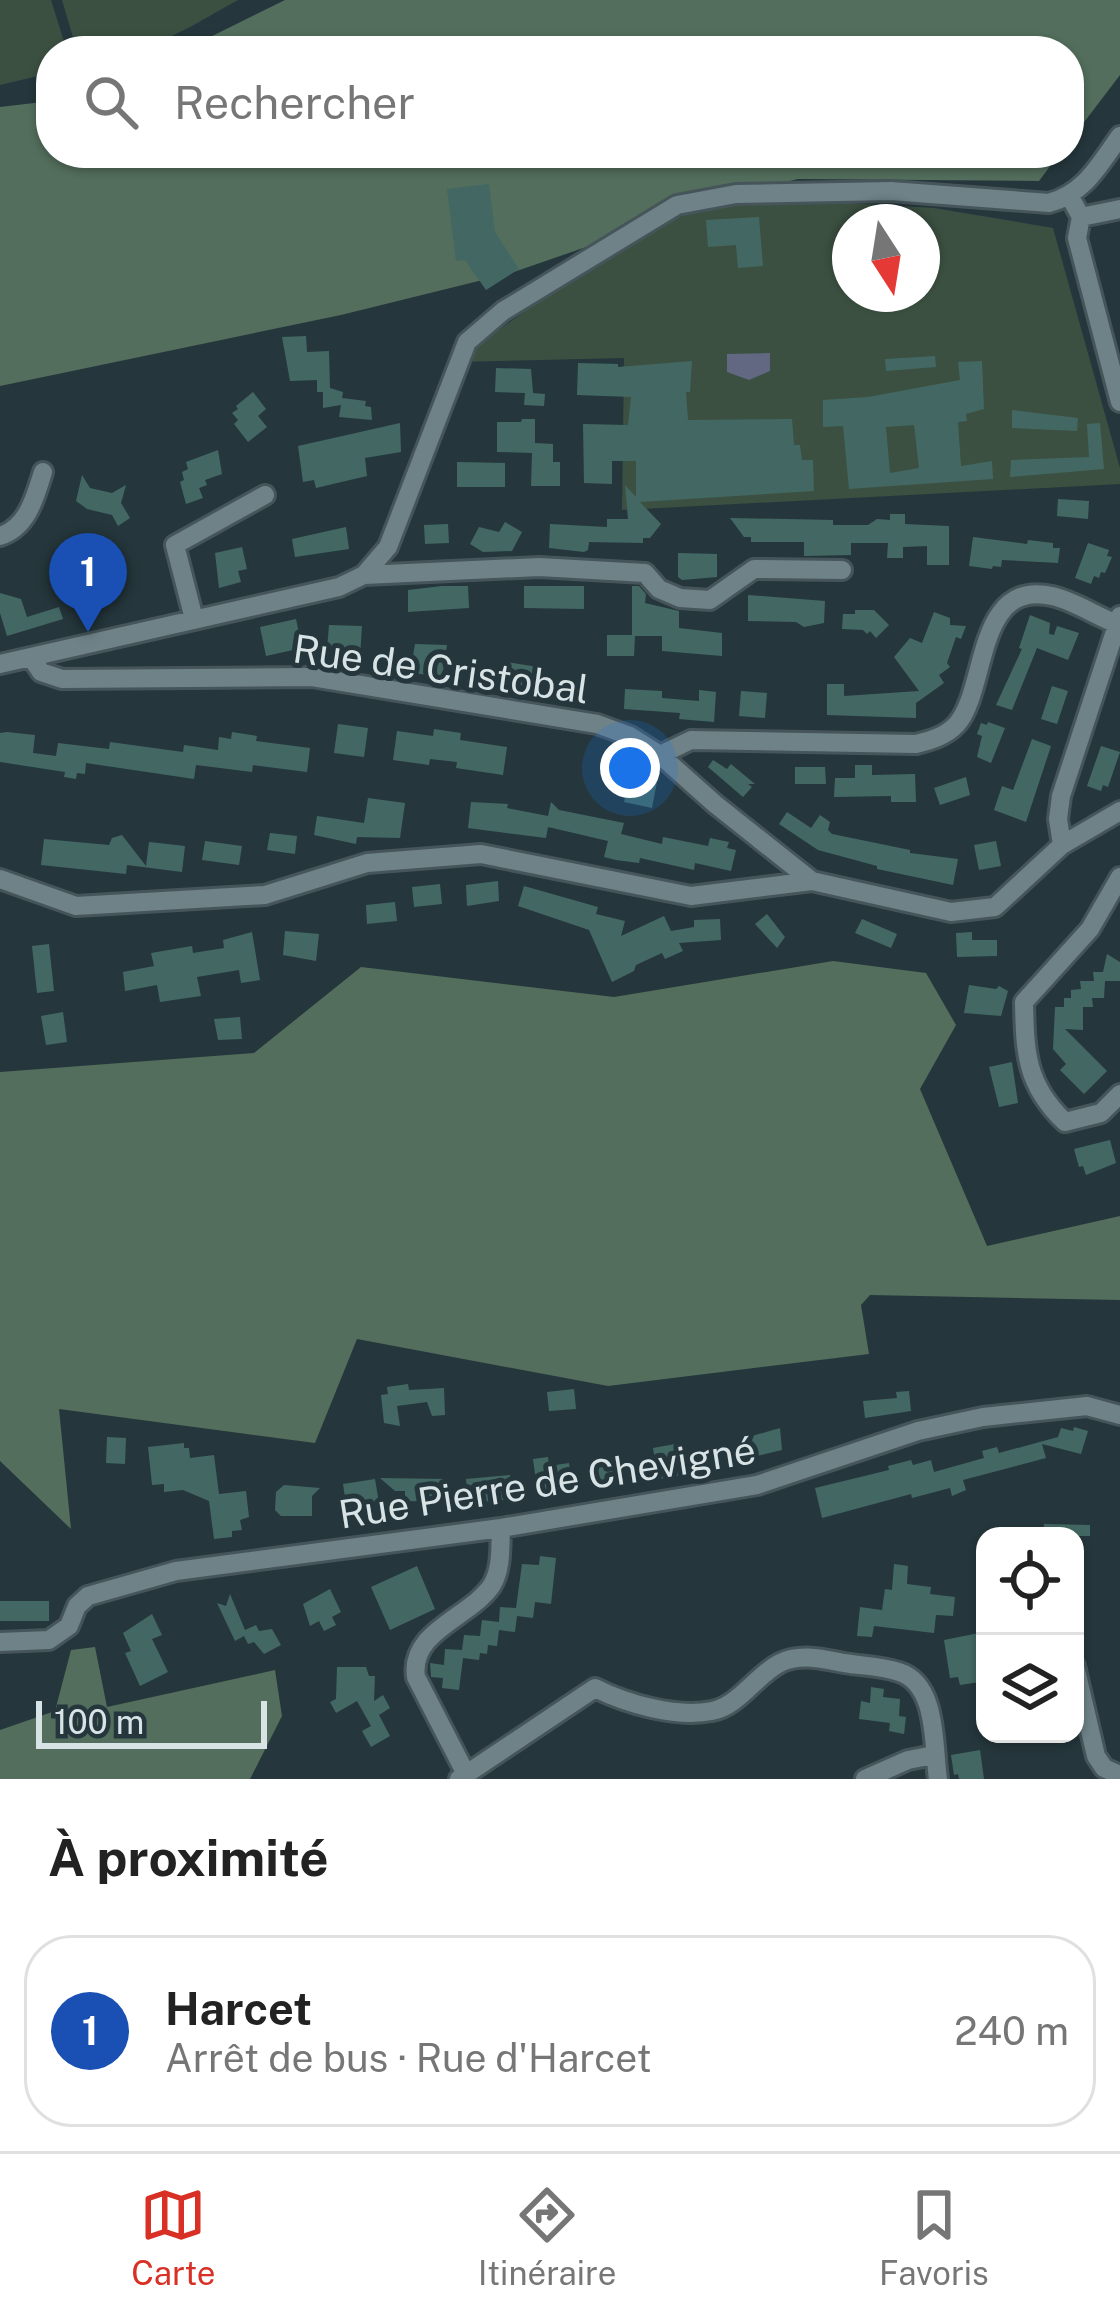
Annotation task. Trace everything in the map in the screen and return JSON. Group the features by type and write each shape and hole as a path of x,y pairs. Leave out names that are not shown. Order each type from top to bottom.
{"street":[{"path":"364,575 388,547 467,342 503,311 677,205 736,194 891,190 1032,204 1070,197 1087,182 1120,136"},
{"path":"1070,197 1081,217 1077,238 1120,402"},
{"path":"1081,217 1120,208"},
{"path":"0,536 11,532 33,506 43,472"},
{"path":"194,619 176,545 265,495"},
{"path":"0,664 339,587 364,575 538,567 645,573 659,589 680,598 710,600 754,569 842,570"},
{"path":"660,755 691,740 916,744 934,740 960,721 991,629 1005,608 1026,595 1052,596 1119,622 1061,796 1062,844"},
{"name":"Rue de Cristobal","path":"31,657 41,672 62,680 312,676 597,724 630,736 660,755 812,881 951,912 995,908 1062,844 1119,812"},
{"path":"0,879 76,906 265,895 367,863 481,854 691,896 812,881"},
{"path":"1120,878 1090,929 1024,1002 1025,1047 1041,1099 1065,1121 1101,1113 1120,1094"},
{"name":"Rue Pierre de Chevigné","path":"0,1642 49,1640 69,1626 77,1606 88,1596 176,1571 501,1528 757,1486 918,1431 983,1417 1088,1406 1120,1415"},
{"path":"501,1528 499,1568 493,1583 424,1644 414,1665 462,1776 595,1688 620,1701 708,1712 723,1708 776,1665 791,1658 812,1658 901,1672 917,1681 927,1698 938,1779"},
{"path":"1084,1705 1096,1756 1104,1768 1120,1775"},
{"path":"866,1779 934,1754"}],"green space":[{"path":"0,0 51,0 62,36 36,36 36,77 0,85"},
{"path":"62,0 238,0 170,36 73,36"},
{"path":"285,0 1120,0 1120,75 1084,122 1084,36 212,36"},
{"path":"36,103 36,168 1049,168 1039,181 798,179 742,193 511,273 341,315 0,386 0,107"},
{"path":"702,202 865,204 832,204 832,312 940,312 940,209 1053,228 1120,468 1120,484 622,510 624,358 452,362 662,217"},
{"path":"833,961 926,973 956,1025 920,1089 987,1246 1120,1216 1120,1300 870,1295 861,1305 869,1354 608,1386 357,1339 315,1443 59,1409 71,1529 0,1461 0,1072 254,1053 361,967 614,997"},
{"path":"95,1647 107,1707 275,1670 282,1716 250,1779 0,1779 0,1730 55,1711 71,1650"}],"water":[{"path":"770,353 770,371 749,380 727,372 727,354"}],"building":[{"path":"489,184 495,232 519,269 486,290 465,260 456,261 447,189"},
{"path":"759,217 763,266 738,268 736,245 708,247 706,220"},
{"path":"306,336 307,352 329,351 330,388 343,392 342,398 366,401 372,420 339,417 341,405 323,408 317,380 290,381 282,337"},
{"path":"935,356 936,367 886,371 885,359"},
{"path":"692,361 690,392 686,392 688,420 792,419 794,445 800,445 802,460 813,460 814,491 640,502 661,524 643,543 589,542 584,552 549,548 550,524 607,527 607,519 628,519 625,485 636,497 636,461 612,461 612,484 584,483 583,424 628,425 631,397 577,395 578,363 618,367"},
{"path":"982,361 984,409 958,422 961,466 992,461 993,479 849,489 843,426 823,427 823,400 960,380 958,362","holes":["914,425 919,468 890,473 886,427"]},
{"path":"496,368 531,369 533,393 545,394 544,406 524,405 525,393 495,392"},
{"path":"253,392 266,409 258,416 267,427 248,442 232,413"},
{"path":"1012,410 1078,418 1077,431 1012,428"},
{"path":"535,419 535,443 553,444 553,462 560,462 560,486 531,486 532,453 497,452 497,422"},
{"path":"400,423 401,452 365,458 367,476 316,488 314,480 303,482 298,446"},
{"path":"1100,423 1104,469 1010,477 1011,460 1089,457 1087,424"},
{"path":"218,450 222,474 205,480 207,485 199,488 203,498 186,504 180,482 188,469 186,462"},
{"path":"457,462 505,463 505,487 457,487"},
{"path":"82,475 90,488 112,493 126,485 121,503 130,518 118,526 112,515 76,501"},
{"path":"1058,499 1089,501 1088,519 1057,516"},
{"path":"890,514 905,514 905,524 949,526 949,565 927,565 927,546 903,547 903,558 887,558 888,543 851,543 851,555 804,556 804,542 751,542 730,518 868,525 877,519 890,520"},
{"path":"505,522 522,532 512,551 483,552 470,544 479,527 499,532"},
{"path":"448,524 449,543 425,544 424,525"},
{"path":"346,527 349,549 295,557 292,539"},
{"path":"973,537 1053,543 1053,548 1060,548 1058,563 1002,560 1001,567 992,569 969,566"},
{"path":"1088,543 1109,550 1107,556 1112,557 1105,573 1094,576 1091,584 1075,578"},
{"path":"242,547 247,569 238,571 241,582 219,588 215,553"},
{"path":"678,553 717,554 717,577 682,580"},
{"path":"468,586 469,608 408,612 408,590"},
{"path":"524,586 584,586 584,609 524,608"},
{"path":"632,586 646,594 645,603 679,611 679,628 722,633 722,656 662,651 662,636 635,636 634,656 607,656 607,635 632,635"},
{"path":"0,593 21,599 27,617 59,607 63,619 7,636"},
{"path":"748,595 825,601 824,623 804,627 796,622 748,621"},
{"path":"855,610 874,610 889,625 876,638 870,631 842,629 843,614 855,614"},
{"path":"934,612 950,618 950,625 966,626 961,639 956,637 947,663 950,667 939,675 944,683 916,703 916,718 827,715 827,684 844,684 844,696 919,691 894,657 910,638 922,643"},
{"path":"1030,615 1050,623 1049,634 1054,635 1057,626 1079,633 1068,660 1037,648 1012,710 996,705 1022,649"},
{"path":"296,619 302,648 266,656 260,627"},
{"path":"329,625 362,626 360,657 347,656 347,650 327,649"},
{"path":"415,644 447,645 442,678 410,672"},
{"path":"507,662 538,667 535,688 510,683 511,677 505,675"},
{"path":"560,678 587,682 583,702 557,697"},
{"path":"1052,686 1068,691 1057,724 1041,719"},
{"path":"625,689 662,691 662,698 699,701 699,690 716,692 714,722 679,719 680,713 624,709"},
{"path":"741,691 767,693 765,718 739,716"},
{"path":"981,723 1005,728 991,763 977,757 982,736 977,734"},
{"path":"338,724 368,728 364,757 334,753"},
{"path":"434,729 461,733 460,740 507,747 503,775 456,768 457,762 430,759 429,765 393,760 397,731 433,736"},
{"path":"232,732 257,736 256,741 310,748 307,772 196,765 194,779 86,763 85,774 77,773 76,779 64,777 65,772 0,762 0,733 35,735 33,753 56,756 58,743 109,749 110,742 183,752 184,745 218,750 219,737 231,739"},
{"path":"1032,739 1051,746 1026,822 994,810 1002,786 1013,790"},
{"path":"1101,746 1120,752 1108,787 1103,785 1101,791 1087,786"},
{"path":"713,760 727,769 731,764 755,784 748,784 752,787 743,797 708,767"},
{"path":"855,765 872,765 872,775 915,774 916,802 891,802 891,796 834,797 835,778 855,778"},
{"path":"795,767 825,767 826,784 795,784"},
{"path":"966,777 970,795 940,805 934,788"},
{"path":"639,779 657,782 652,808 624,802 628,785 638,787"},
{"path":"368,798 405,803 400,838 357,837 356,844 314,835 317,816 364,823"},
{"path":"471,802 508,804 507,808 548,816 551,802 559,810 624,823 621,834 662,844 663,837 708,846 710,838 729,842 727,848 736,850 731,871 695,863 694,870 640,858 639,863 616,860 604,857 608,841 548,827 546,838 468,828"},
{"path":"787,812 811,828 820,815 830,822 832,834 958,859 953,885 818,850 779,824"},
{"path":"270,833 297,836 295,854 267,850"},
{"path":"122,835 146,866 149,842 185,846 182,872 127,865 126,874 41,865 44,839 109,845 112,838"},
{"path":"205,841 242,846 239,865 202,860"},
{"path":"996,841 1001,866 979,870 974,845"},
{"path":"498,881 499,901 467,906 466,885"},
{"path":"440,884 442,904 414,907 412,887"},
{"path":"524,886 598,907 596,914 625,921 621,936 664,916 671,931 694,927 694,920 720,919 721,940 679,943 683,951 665,959 662,953 612,982 589,930 518,906"},
{"path":"395,902 397,921 367,924 366,905"},
{"path":"767,914 785,937 777,948 755,924"},
{"path":"862,919 897,934 891,948 855,933"},
{"path":"285,931 319,934 316,961 283,955"},
{"path":"252,932 260,980 241,983 239,970 197,977 201,996 160,1002 157,985 125,991 123,972 154,966 151,953 192,946 193,953 224,948 223,940"},
{"path":"972,932 972,940 997,940 997,956 957,957 956,933"},
{"path":"49,944 54,991 37,993 32,946"},
{"path":"1107,954 1120,962 1120,981 1105,981 1104,998 1092,998 1093,1007 1083,1007 1083,1030 1065,1029 1107,1071 1084,1094 1060,1070 1066,1064 1053,1049 1055,1007 1064,1007 1071,990 1081,989 1080,981 1094,981 1093,972 1103,972"},
{"path":"969,985 1008,991 1001,1016 964,1013"},
{"path":"63,1012 67,1042 46,1045 41,1016"},
{"path":"240,1017 242,1039 218,1040 214,1019"},
{"path":"1012,1062 1018,1103 999,1107 989,1067"},
{"path":"1110,1140 1116,1163 1086,1175 1074,1149"},
{"path":"408,1384 409,1390 444,1388 445,1415 432,1416 427,1402 397,1406 400,1426 384,1423 381,1395 388,1394 387,1387"},
{"path":"574,1389 576,1409 549,1411 547,1392"},
{"path":"909,1391 911,1411 865,1418 863,1401 897,1398 896,1392"},
{"path":"1074,1427 1088,1431 1081,1454 1042,1444 1046,1458 963,1480 966,1490 952,1496 950,1488 912,1498 911,1494 822,1518 815,1488 911,1460 913,1465 931,1460 934,1472 984,1458 982,1451 997,1447 999,1453 1058,1437 1061,1428 1073,1431"},
{"path":"780,1428 782,1450 753,1457 752,1436"},
{"path":"107,1437 126,1438 125,1464 106,1463"},
{"path":"184,1443 190,1458 214,1455 219,1494 246,1491 249,1517 240,1520 242,1530 232,1531 232,1537 214,1539 209,1501 183,1490 164,1492 164,1484 152,1485 148,1447"},
{"path":"675,1444 684,1475 658,1479 653,1448"},
{"path":"548,1457 549,1466 569,1463 573,1490 538,1495 533,1459"},
{"path":"624,1464 626,1482 599,1486 596,1468"},
{"path":"510,1475 511,1487 502,1488 504,1500 468,1503 466,1479"},
{"path":"380,1478 445,1479 444,1502 405,1501 405,1491 395,1491"},
{"path":"375,1479 381,1515 359,1519 358,1509 347,1511 343,1484"},
{"path":"284,1485 320,1488 312,1496 312,1516 281,1516 275,1510 276,1492"},
{"path":"1090,1525 1090,1536 1084,1536 1084,1527 1044,1527"},
{"path":"540,1556 556,1558 551,1604 535,1602 533,1618 517,1616 515,1632 499,1630 497,1646 488,1645 487,1654 480,1653 479,1660 463,1658 459,1690 442,1688 443,1678 431,1677 430,1663 444,1665 445,1649 462,1650 464,1635 480,1636 482,1620 499,1622 500,1607 516,1608 522,1564 539,1565"},
{"path":"894,1564 908,1566 907,1584 931,1587 930,1594 955,1597 953,1616 936,1615 934,1633 874,1626 872,1637 857,1636 860,1607 882,1610 885,1589 892,1590"},
{"path":"417,1566 435,1609 390,1630 371,1587"},
{"path":"330,1589 341,1612 332,1617 336,1625 324,1631 319,1621 310,1626 303,1604"},
{"path":"230,1594 245,1630 256,1625 259,1631 272,1629 281,1645 264,1654 244,1636 235,1641 217,1603 226,1606"},
{"path":"0,1601 49,1601 49,1621 0,1621"},
{"path":"152,1614 162,1635 152,1639 168,1672 140,1686 125,1653 131,1651 123,1633"},
{"path":"976,1634 976,1683 960,1685 958,1677 950,1678 944,1640"},
{"path":"337,1667 366,1667 369,1676 375,1676 374,1701 383,1695 390,1708 379,1715 390,1736 371,1747 362,1731 371,1726 357,1701 336,1713 330,1702 336,1699"},
{"path":"871,1687 884,1689 883,1697 900,1699 899,1716 906,1717 904,1734 889,1731 890,1723 859,1719 861,1701 870,1703"},
{"path":"980,1750 984,1779 954,1775 951,1755"}],"place":[{"name":"Harcet","path":"88,632"}]}
